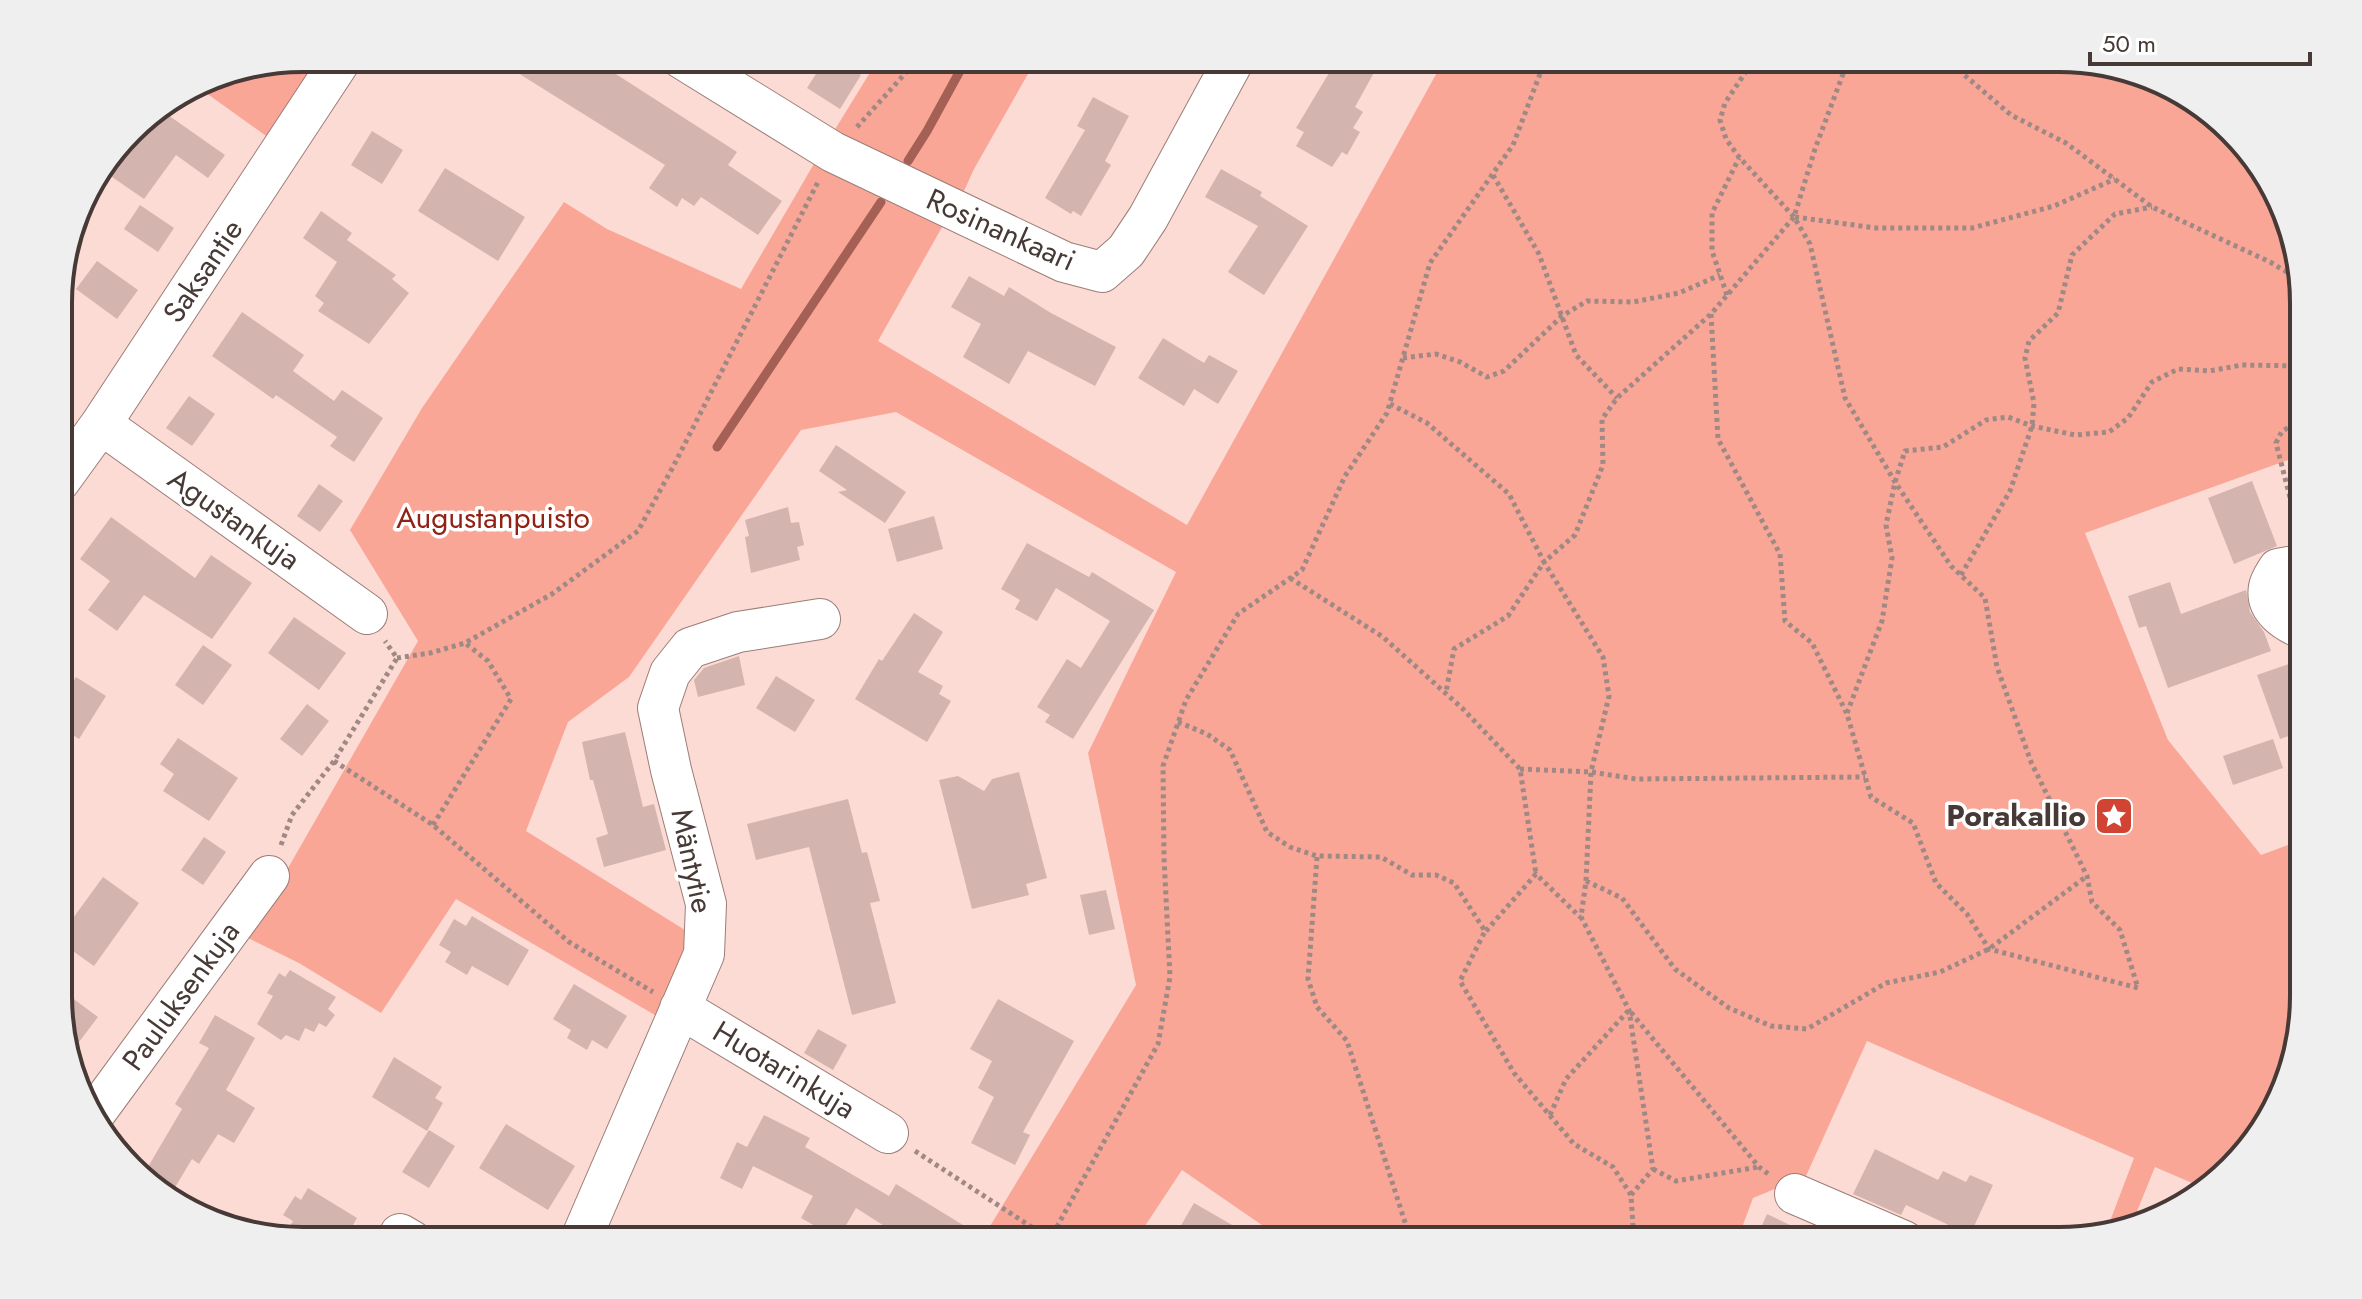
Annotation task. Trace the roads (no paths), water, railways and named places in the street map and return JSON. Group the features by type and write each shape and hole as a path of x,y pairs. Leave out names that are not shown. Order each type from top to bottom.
{"street":[{"name":"Saksantie","path":"72,464 333,72"},
{"name":"Rosinankaari","path":"704,72 833,152 1064,262 1102,272 1126,251 1148,218 1227,72"},
{"name":"Agustankuja","path":"101,424 367,614"},
{"path":"2290,567 2278,569 2269,589 2274,611 2290,624"},
{"name":"Mäntytie","path":"586,1227 704,954 706,904 658,708 670,673 690,648 738,632 820,619"},
{"name":"Pauluksenkuja","path":"100,1106 269,876"},
{"name":"Huotarinkuja","path":"680,1008 888,1133"},
{"path":"1795,1194 1872,1227"}],"waterway":[{"path":"908,161 959,72"},
{"path":"717,447 881,202"}],"place":[{"name":"Porakallio","path":"2114,816"}],"park label":[{"name":"Augustanpuisto","path":"493,518"}]}
